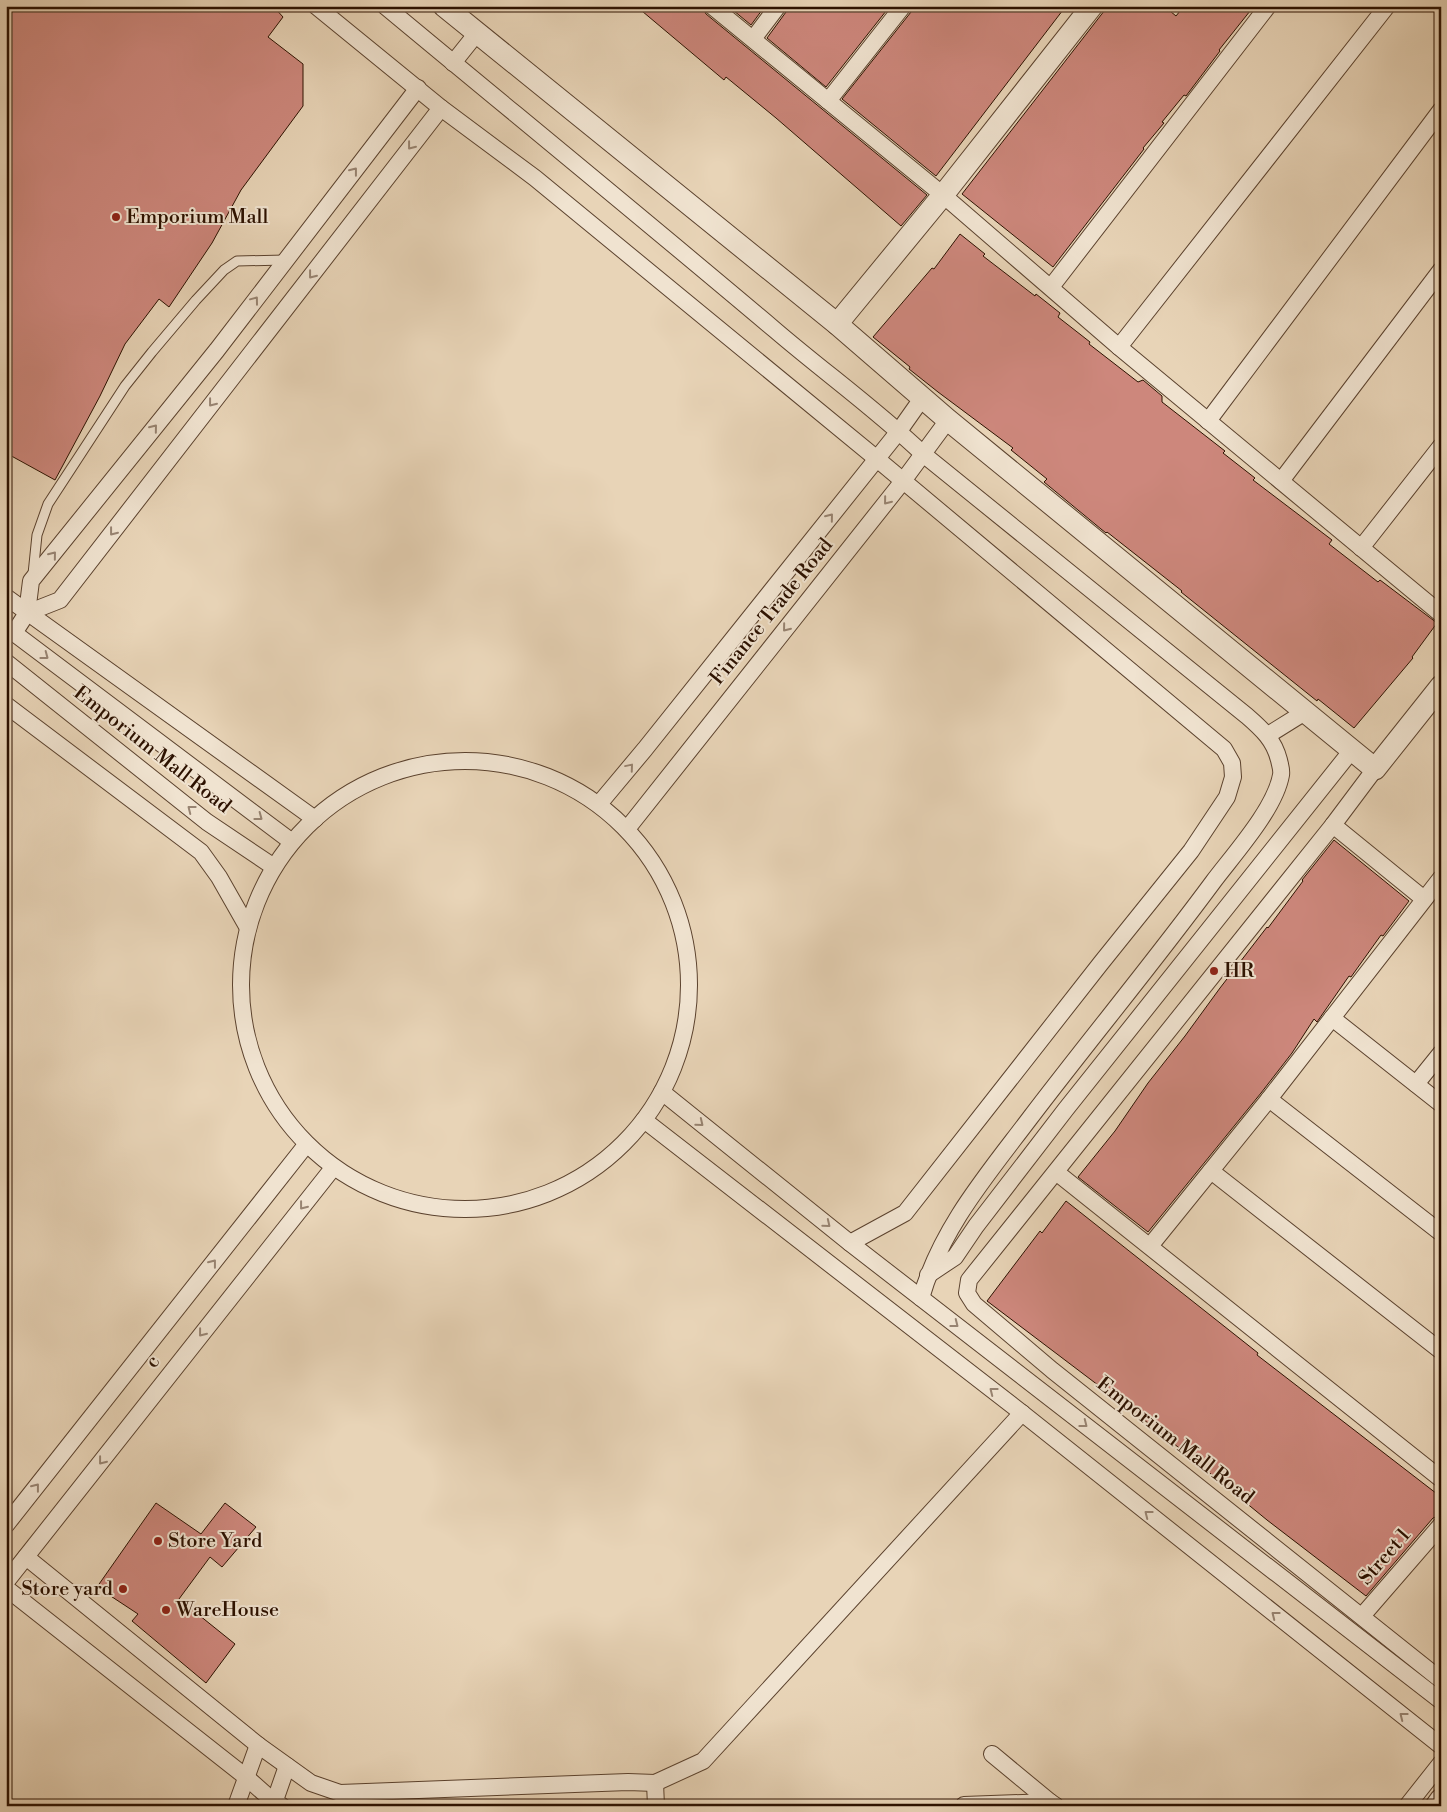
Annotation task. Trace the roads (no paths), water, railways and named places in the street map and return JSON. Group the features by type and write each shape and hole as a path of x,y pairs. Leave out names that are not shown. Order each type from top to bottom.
{"street":[{"path":"316,6 441,108 535,178 903,481 1224,750 1232,763 1234,777 1227,798 1191,851 904,1214 850,1243"},
{"path":"385,6 634,210 830,377 899,431 923,454 1247,716 1268,735 1277,751 1282,772 1277,793 1264,814 1183,923 1060,1078 978,1186 953,1223 928,1274 922,1298"},
{"path":"444,6 837,324 948,420 1375,770"},
{"path":"712,6 943,195 1119,347 1441,614"},
{"path":"753,39 778,6"},
{"path":"828,101 903,6"},
{"path":"837,324 943,195 1092,6"},
{"path":"1050,287 1268,6"},
{"path":"1119,347 1387,6"},
{"path":"454,63 477,33"},
{"path":"27,613 31,582 217,350 418,88"},
{"path":"292,842 10,630 27,613 60,600 441,108"},
{"path":"1208,421 1441,110"},
{"path":"1281,481 1441,270"},
{"path":"599,804 899,431 923,397"},
{"name":"Finance Trade Road","path":"628,829 903,481 948,420"},
{"path":"1361,548 1441,446"},
{"path":"6,597 315,819"},
{"name":"Emporium Mall Road","path":"6,662 207,822 274,866"},
{"path":"1441,686 1333,825 1056,1172 1441,1479"},
{"path":"6,705 201,852 219,877 248,928"},
{"path":"1268,735 1305,712"},
{"path":"928,1274 955,1257 976,1226 1066,1109 1352,750"},
{"path":"454,761 505,764 554,778 599,804 628,829 661,874 682,927 690,983 683,1040 662,1092 644,1120 604,1161 554,1191 498,1207 440,1208 384,1195 333,1168 306,1145 270,1099 248,1045 240,987 248,928 274,866 292,842 315,819 356,789 404,769 454,761"},
{"path":"1333,825 1424,899"},
{"path":"1150,1246 1269,1099 1441,878"},
{"path":"1332,1018 1441,1104"},
{"path":"1416,1084 1441,1053"},
{"path":"662,1092 850,1243 1441,1701"},
{"path":"1269,1099 1441,1234"},
{"path":"644,1120 1022,1413 1441,1746"},
{"path":"6,1525 306,1145"},
{"name":"c","path":"6,1582 333,1168"},
{"path":"1211,1171 1441,1351"},
{"name":"Emporium Mall Road","path":"1056,1172 969,1280 967,1293 974,1304 1052,1370 1441,1680"},
{"path":"26,1558 258,1745 311,1783 340,1793 628,1782 654,1783 702,1761 1022,1413"},
{"name":"Street 1","path":"1362,1616 1441,1525"},
{"path":"6,1588 246,1777 276,1805 287,1766"},
{"path":"236,1806 258,1745"},
{"path":"992,1754 1053,1804"},
{"path":"1407,1806 1441,1763"},
{"path":"654,1783 656,1806"},
{"path":"1436,1806 1441,1799"},
{"path":"964,1805 1053,1804"}],"lane":[{"path":"31,582 37,534 48,504 125,386 152,352 224,270 237,261 285,260"}],"place":[{"name":"Emporium Mall","path":"116,217"},
{"name":"HR","path":"1214,971"},
{"name":"Store Yard","path":"158,1541"},
{"name":"Store yard","path":"123,1589"},
{"name":"WareHouse","path":"166,1610"}]}
